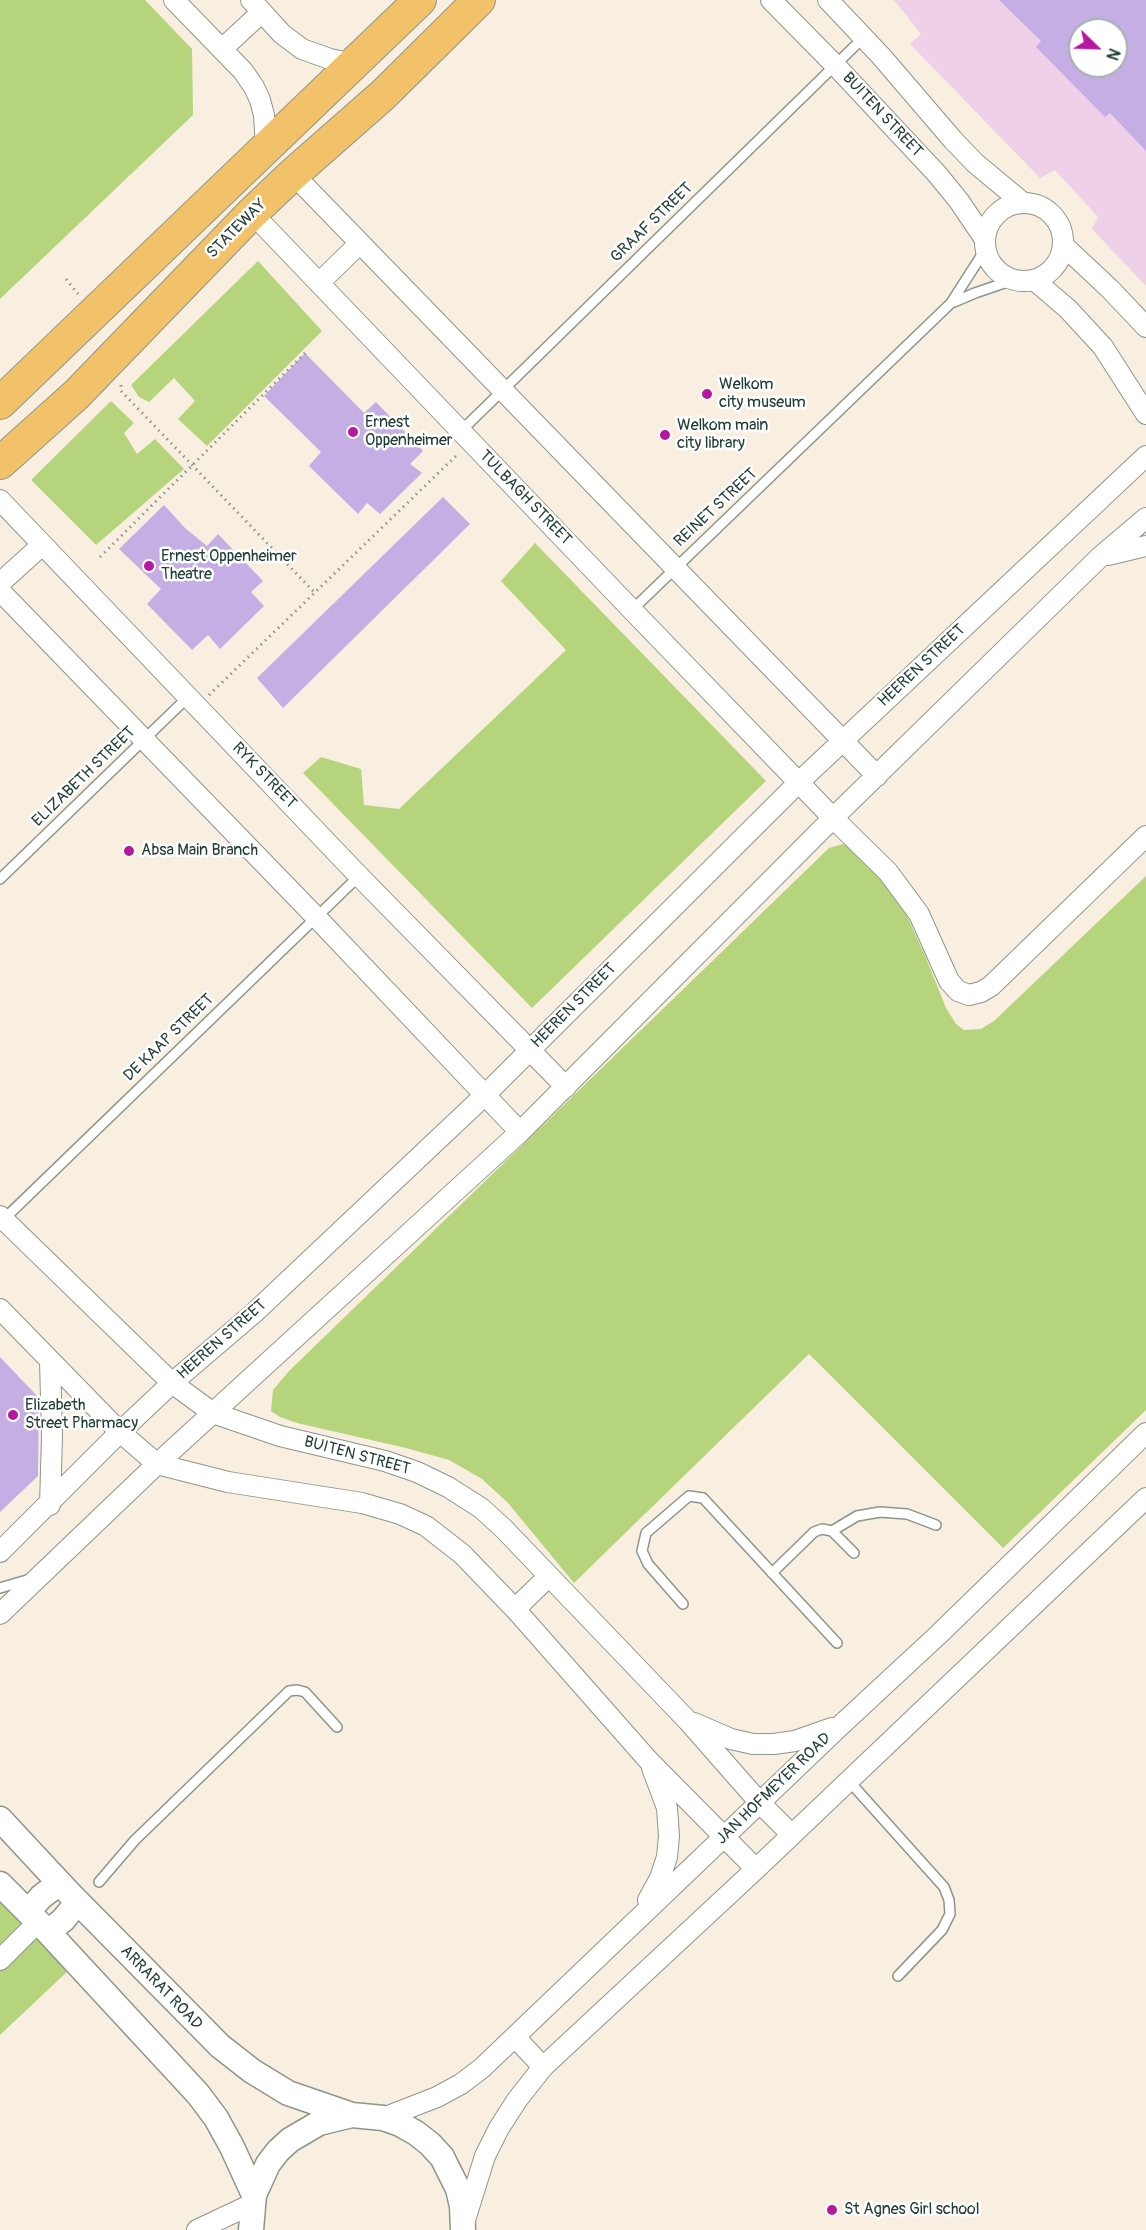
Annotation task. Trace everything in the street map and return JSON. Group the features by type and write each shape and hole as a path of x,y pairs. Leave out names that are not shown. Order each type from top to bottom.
{"main road":[{"path":"0,403 420,0"},
{"path":"434,0 456,22"},
{"name":"STATEWAY","path":"0,463 76,395 252,213 384,94 479,0"},
{"path":"131,275 158,308"},
{"path":"44,362 76,395"}],"street":[{"path":"174,0 243,71 260,100 264,115 266,148"},
{"name":"BUITEN STREET","path":"771,0 937,174 958,201 985,244"},
{"path":"828,0 864,37 975,163 1022,202 1041,206 1050,212 1061,230 1063,245 1060,257 1045,275 1023,282 1003,276 995,269 985,244 988,225 997,213 1008,206 1022,202"},
{"path":"222,49 256,6 282,34 302,49 330,59 354,64"},
{"path":"293,174 877,776"},
{"name":"TULBAGH STREET","path":"252,213 632,610 833,818 866,849 905,893 919,914 950,981 958,991 969,995 991,986 1146,836"},
{"path":"319,283 360,243"},
{"path":"1063,245 1146,327"},
{"path":"1034,280 1068,309 1103,347 1146,414"},
{"name":"HEEREN STREET","path":"0,1552 172,1383 254,1313 485,1095 799,782 1146,456"},
{"name":"RYK STREET","path":"0,500 359,876 566,1087"},
{"path":"0,1614 157,1464 519,1132 833,818 1100,557 1146,518"},
{"path":"0,583 42,545"},
{"path":"1100,557 1146,546"},
{"path":"0,591 316,917 519,1132"},
{"name":"BUITEN STREET","path":"1,1219 172,1383 213,1413 280,1436 385,1461 417,1472 448,1487 481,1508 504,1529 688,1721 760,1803 791,1834"},
{"path":"0,1309 120,1432 157,1464 228,1482 362,1503 400,1514 426,1526 462,1554 515,1609 649,1761 756,1869"},
{"path":"50,1361 52,1436 50,1505"},
{"name":"JAN HOFMEYER ROAD","path":"383,2118 437,2097 461,2084 482,2068 1144,1438"},
{"path":"463,2227 485,2156 499,2128 543,2067 756,1869 1146,1498"},
{"path":"515,1609 549,1576"},
{"path":"688,1721 732,1739 753,1744 795,1741 841,1725"},
{"path":"636,1919 660,1878 667,1857 669,1836 667,1808 649,1761"},
{"name":"ARRARAT ROAD","path":"0,1820 220,2046 252,2071 288,2093 352,2115"},
{"path":"0,1960 38,1922 41,1897 59,1883"},
{"path":"0,1884 198,2094 227,2138 253,2200"},
{"path":"38,1922 63,1920 78,1902"},
{"path":"515,2037 543,2067"},
{"path":"251,2230 253,2200 268,2164 290,2140 319,2123 352,2115 383,2118 416,2133 442,2157 452,2172 458,2189 463,2227"},
{"path":"197,2230 253,2200"}],"lane":[{"name":"GRAAF STREET","path":"466,436 502,390 864,37"},
{"name":"REINET STREET","path":"632,610 951,303 985,244"},
{"name":"REINET STREET","path":"951,303 975,292 1013,280"},
{"name":"ELIZABETH STREET","path":"0,879 144,740 193,702"},
{"name":"DE KAAP STREET","path":"1,1219 359,876"},
{"path":"683,1604 648,1564 642,1551 646,1533 689,1496 703,1498 837,1643"},
{"path":"832,1531 857,1516 880,1512 907,1514 936,1525"},
{"path":"772,1573 814,1532 822,1529 832,1531 854,1553"},
{"path":"0,1588 41,1575"},
{"path":"99,1882 135,1840 289,1691 305,1692 337,1727"},
{"path":"848,1780 944,1887 950,1900 950,1914 942,1930 898,1976"}],"path":[{"path":"66,279 94,313"},
{"path":"120,348 121,391 315,593"},
{"path":"100,557 305,353"},
{"path":"193,702 315,593 466,436"}],"shaded area":[{"path":"894,0 1146,0 1146,286 1092,229 1098,217 1055,170 1040,178 910,44 921,34"}],"green space":[{"path":"0,0 145,0 192,49 193,115 0,299"},
{"path":"258,261 322,331 207,446 178,419 195,401 174,378 149,402 139,397 131,385"},
{"path":"111,401 134,423 124,433 137,454 155,439 184,469 96,545 31,480"},
{"path":"535,543 766,781 532,1008 303,773 321,757 361,769 364,805 399,809 566,650 501,581"},
{"path":"843,844 858,851 898,896 946,1008 956,1024 964,1030 981,1029 994,1021 1146,876 1146,1410 1003,1548 809,1354 574,1583 508,1503 482,1479 449,1460 297,1423 271,1411 273,1390 289,1371 829,848"},
{"path":"0,1899 69,1970 0,2035"}],"building":[{"path":"999,0 1146,0 1146,151 1110,113 1105,117 1036,47 1041,41"},
{"name":"Ernest Oppenheimer","path":"305,353 364,413 376,402 423,451 410,464 422,473 380,514 367,503 358,514 309,466 321,452 264,396"},
{"path":"443,497 470,524 283,708 257,678"},
{"path":"164,505 185,528 207,546 218,534 263,581 251,592 264,606 220,649 208,635 192,650 147,604 161,589 119,549"},
{"path":"0,1357 39,1398 38,1476 0,1512"}],"place":[{"name":"Welkom city museum","path":"707,394"},
{"name":"Ernest Oppenheimer","path":"353,432"},
{"name":"Welkom main city library","path":"665,435"},
{"name":"Ernest Oppenheimer Theatre","path":"149,566"},
{"name":"Absa Main Branch","path":"129,851"},
{"name":"Elizabeth Street Pharmacy","path":"13,1415"},
{"name":"St Agnes Girl school","path":"832,2210"}]}
